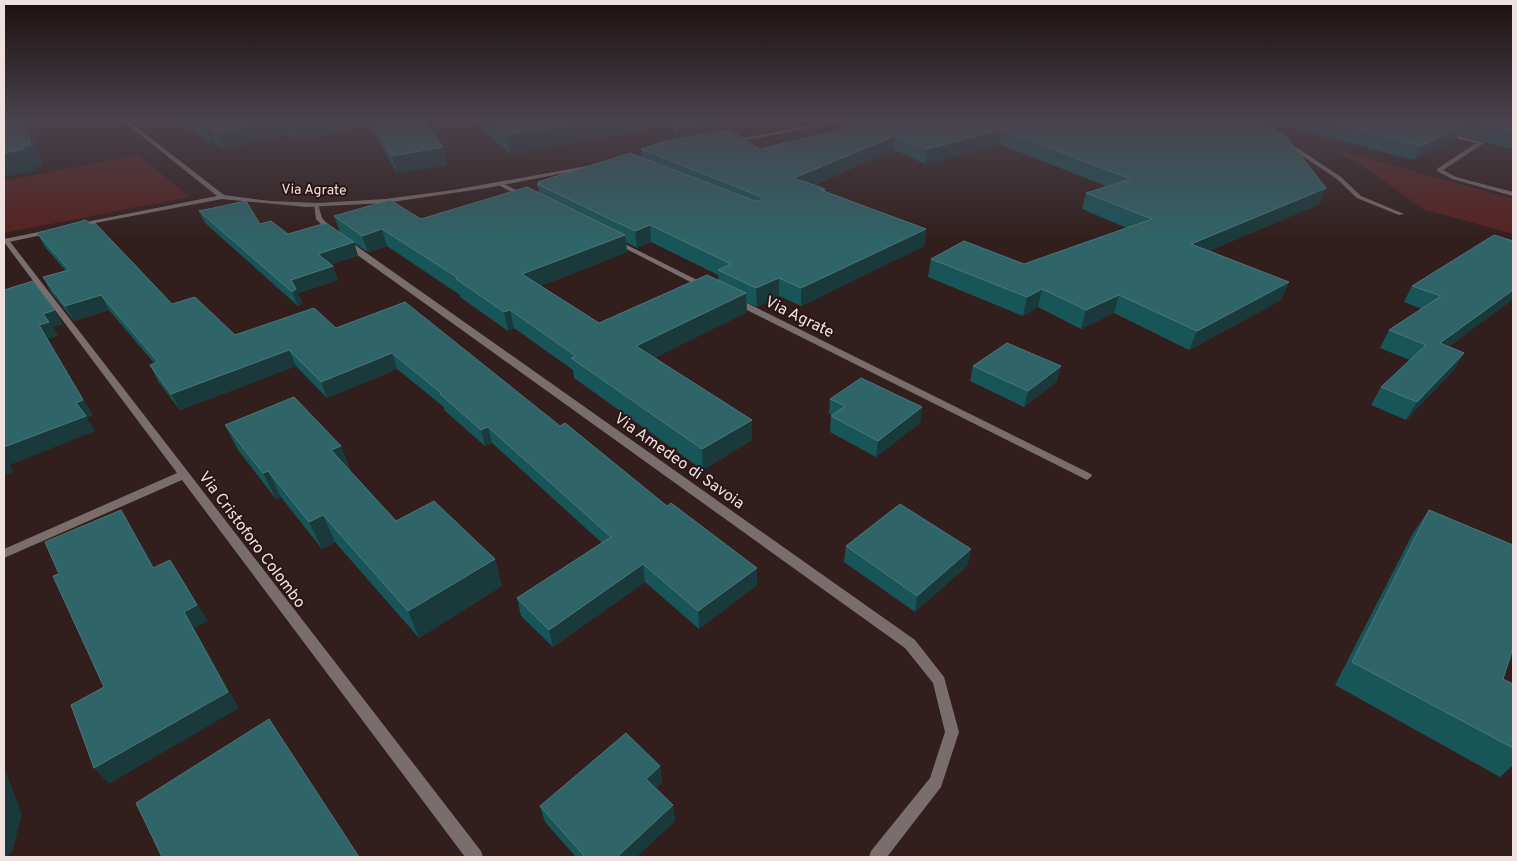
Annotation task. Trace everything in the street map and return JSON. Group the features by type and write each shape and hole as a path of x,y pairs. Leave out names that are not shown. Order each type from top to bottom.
{"street":[{"path":"175,160 222,197"},
{"path":"1312,160 1339,178 1359,197 1401,214"},
{"path":"1454,160 1439,170 1454,178 1513,194"},
{"name":"Via Agrate","path":"72,227 222,197 316,205 390,200 500,184 596,166"},
{"path":"500,184 536,202"},
{"name":"Via Amedeo di Savoia","path":"316,205 319,218 332,232 910,644 939,681 952,732 936,782 877,857"},
{"path":"5,241 53,231"},
{"path":"607,237 714,290"},
{"name":"Via Cristoforo Colombo","path":"5,241 475,857"},
{"name":"Via Agrate","path":"723,294 1087,476"},
{"path":"4,554 184,475"}],"shaded area":[{"path":"111,160 144,160 190,197 4,233 4,181"},
{"path":"1352,160 1374,160 1513,199 1513,234 1423,209"}],"building":[{"path":"607,160 649,160 755,201 761,201 762,197 669,160 837,160 794,178 926,229 801,288 779,278 756,288 718,270 731,264 650,225 635,231 537,184 541,183 538,182"},
{"path":"1081,160 1304,160 1326,188 1191,244 1289,282 1197,331 1119,295 1086,310 1042,289 1027,297 931,259 964,241 1024,264 1152,219 1086,193 1131,179"},
{"path":"527,187 625,235 522,274 599,323 707,275 746,293 636,346 752,420 702,449 571,358 576,356 510,310 504,312 456,279 458,278 382,229 362,236 334,216 390,200 421,219"},
{"path":"246,201 260,224 271,221 288,234 326,223 354,242 318,254 333,266 291,280 296,289 292,292 199,211"},
{"path":"86,220 90,224 95,223 172,304 195,297 235,335 314,308 336,328 405,302 560,426 565,423 667,506 671,503 757,568 698,611 643,564 549,630 517,598 611,537 488,427 481,430 441,393 392,353 321,382 289,350 171,394 150,365 158,362 101,295 65,306 43,277 69,270 37,233"},
{"path":"1494,235 1513,241 1513,290 1440,343 1464,353 1417,402 1381,387 1426,345 1389,330 1441,296 1412,286"},
{"path":"33,281 55,310 43,314 49,322 39,325 83,400 76,403 86,416 4,447 4,290"},
{"path":"1007,343 1061,366 1028,391 973,366"},
{"path":"861,378 922,407 878,441 831,416 845,406 830,399"},
{"path":"294,397 341,446 331,450 396,521 434,501 495,559 408,611 323,515 309,522 268,471 263,473 225,425"},
{"path":"900,504 971,549 917,596 846,546"},
{"path":"121,510 153,568 170,560 197,605 184,612 228,692 94,768 71,705 104,687 53,576 59,574 45,542"},
{"path":"1429,510 1513,545 1513,648 1503,679 1513,684 1513,748 1352,662"},
{"path":"269,719 359,857 162,857 136,803"},
{"path":"626,733 660,766 646,779 673,805 617,857 585,857 540,806"}]}
